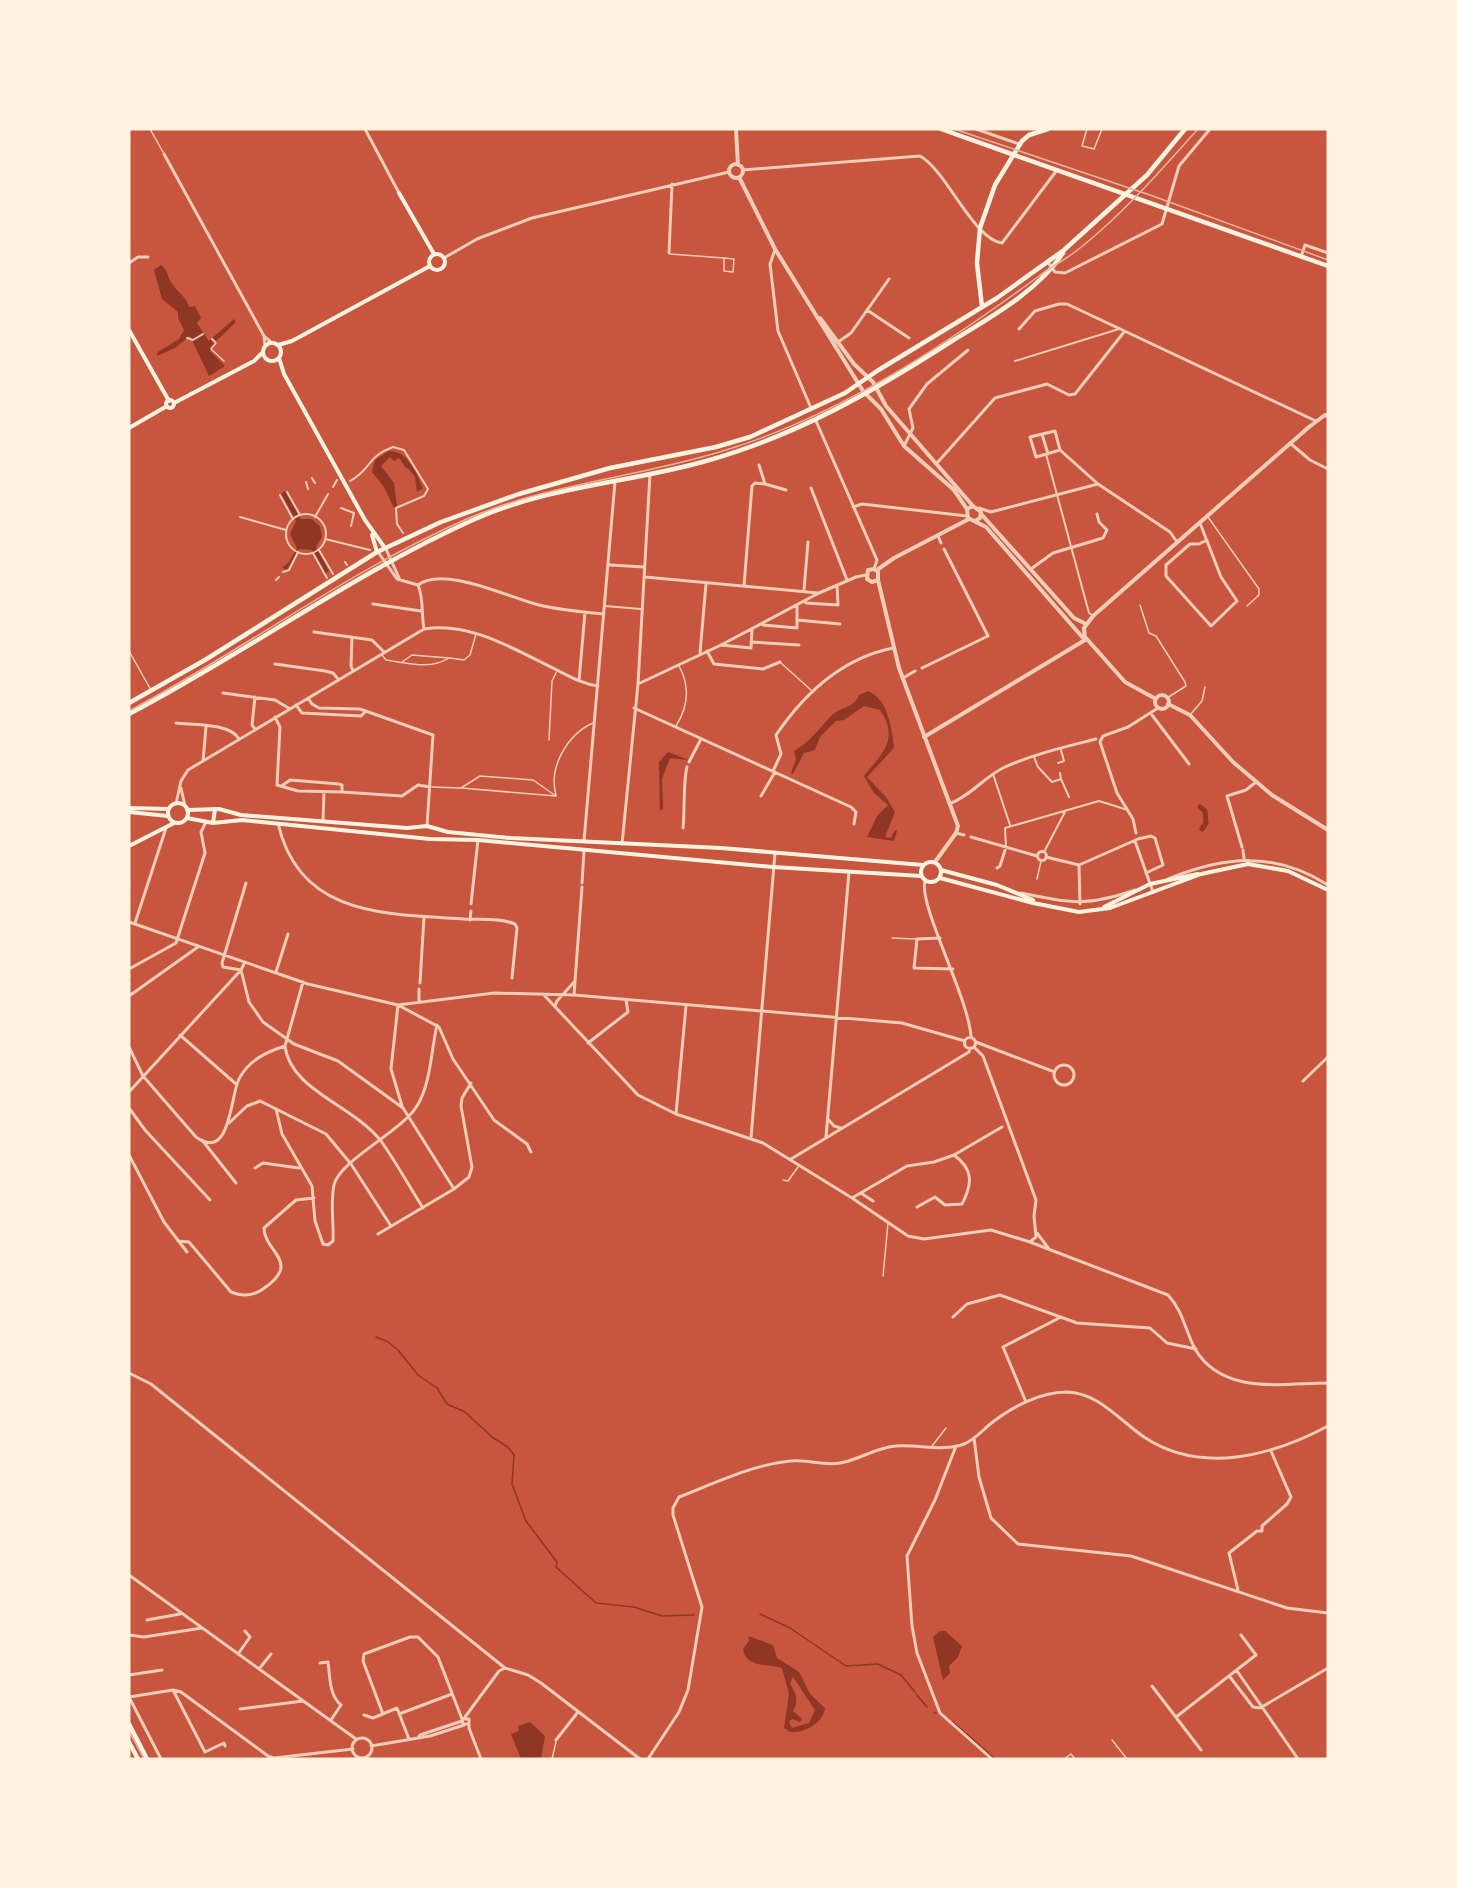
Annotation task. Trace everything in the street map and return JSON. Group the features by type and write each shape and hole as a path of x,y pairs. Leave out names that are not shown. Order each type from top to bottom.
{"main road":[{"path":"941,129 1328,266"},
{"path":"982,307 977,263 980,228 995,185 1029,135 1048,129"},
{"path":"129,704 377,552 441,522 507,498 617,466 738,441 812,410 990,302 1064,250 1147,175 1185,129"},
{"path":"399,193 434,254"},
{"path":"129,714 224,662 386,566 468,523 556,492 650,474 755,449 816,421 868,395 969,331 1053,269 1064,250"},
{"path":"434,254 441,254 444,258 441,269 434,269 430,266 429,260 434,254"},
{"path":"254,361 263,352 265,346 292,341 430,266"},
{"path":"980,286 990,302"},
{"path":"129,330 171,402"},
{"path":"292,341 281,352 279,358 284,374 371,531 385,548"},
{"path":"278,345 281,352"},
{"path":"263,352 266,359"},
{"path":"272,361 279,358"},
{"path":"129,428 171,402 254,361 266,359 272,361 284,374"},
{"path":"649,459 650,474"},
{"path":"616,480 617,466"},
{"path":"371,531 377,552"},
{"path":"129,810 169,809 176,804 186,808 215,809 241,815 418,828 427,826 511,838 682,846 923,865 935,862 941,870 1010,891 1045,905"},
{"path":"186,808 187,818"},
{"path":"168,816 169,809"},
{"path":"213,823 215,809"},
{"path":"129,810 168,816 174,823"},
{"path":"129,846 187,818 213,823 242,820 773,867 921,876 926,881 933,882 940,878 1079,912 1098,910 1202,874"},
{"path":"417,837 418,828"},
{"path":"435,838 436,829"},
{"path":"584,841 584,851"},
{"path":"621,853 622,844"},
{"path":"1098,910 1150,884 1248,864 1261,864 1288,871 1328,890"},
{"path":"921,876 923,865"},
{"path":"940,878 941,870"},
{"path":"129,1724 147,1759"},
{"path":"129,1742 138,1759"}],"street":[{"path":"365,129 399,193"},
{"path":"736,129 738,165 743,170"},
{"path":"976,129 1021,145"},
{"path":"1047,261 1058,274 1065,273 1161,226 1169,209 1183,158 1210,129"},
{"path":"164,154 264,336 272,343"},
{"path":"743,170 920,156 931,165 980,228 998,243 1002,243 1057,170"},
{"path":"729,172 732,166 738,165"},
{"path":"739,177 743,170"},
{"path":"729,172 733,177 739,177"},
{"path":"444,258 477,239 532,218 729,172"},
{"path":"739,177 775,249 859,383 904,446 954,490 967,510 968,518"},
{"path":"669,254 672,184"},
{"path":"1301,256 1305,245 1328,253"},
{"path":"775,249 770,264 778,331 812,410"},
{"path":"134,267 130,262 138,257 148,257"},
{"path":"838,342 851,333 889,279"},
{"path":"801,291 838,342"},
{"path":"1019,329 1032,313 1063,304 1316,421"},
{"path":"867,310 909,338"},
{"path":"821,324 868,377 886,406 973,506 980,511 1074,618 1086,624"},
{"path":"1016,361 1119,329"},
{"path":"937,463 995,398 1047,384 1073,395 1126,333"},
{"path":"187,338 193,340 203,334"},
{"path":"264,336 265,346"},
{"path":"212,339 215,342"},
{"path":"904,446 913,428 909,409 921,391 969,350"},
{"path":"1085,639 1086,624 1094,616 1290,443 1327,414"},
{"path":"816,421 877,560 878,579 903,678 958,826 956,833 935,862"},
{"path":"1060,450 1036,457 1030,437 1055,430 1060,450 1098,484 1170,532 1177,542"},
{"path":"1042,434 1089,613 1094,616"},
{"path":"1290,443 1310,460 1328,469"},
{"path":"350,481 365,471 371,458 379,452 393,447 404,450 428,489 424,496 396,508 397,524 403,533"},
{"path":"759,465 765,484"},
{"path":"622,844 638,684 650,474"},
{"path":"312,478 315,483"},
{"path":"333,487 337,480"},
{"path":"584,841 616,480"},
{"path":"306,482 308,489"},
{"path":"744,586 752,486 754,483 765,484 786,490"},
{"path":"980,511 991,512 1098,484"},
{"path":"811,488 847,580"},
{"path":"287,492 299,515"},
{"path":"315,517 328,494"},
{"path":"280,495 294,518"},
{"path":"854,507 862,504 968,518 986,527 1125,682 1156,699 1158,708"},
{"path":"967,510 973,506"},
{"path":"341,508 354,513 351,526"},
{"path":"975,521 980,511"},
{"path":"1009,553 1026,569 1030,569 1053,553 1070,546 1103,538 1107,534 1105,526 1099,522 1096,514"},
{"path":"299,515 315,517 323,524 325,539 318,550 313,553 297,551 289,543 287,530 294,518 299,515"},
{"path":"240,517 287,530"},
{"path":"638,684 761,625 819,593 847,580 866,575 868,570 876,569 968,518"},
{"path":"1200,523 1221,577 1237,601 1211,626 1166,576 1166,565 1190,544 1199,544 1206,540"},
{"path":"938,536 941,543"},
{"path":"325,539 370,550"},
{"path":"804,590 808,542"},
{"path":"385,548 400,580"},
{"path":"922,668 988,636 944,549"},
{"path":"318,550 333,574"},
{"path":"283,572 289,570 297,551"},
{"path":"377,552 386,566 400,580 418,585"},
{"path":"313,553 327,578"},
{"path":"610,565 644,567"},
{"path":"866,575 870,581 878,579"},
{"path":"645,577 819,593"},
{"path":"418,585 425,579 464,581 542,606 604,614"},
{"path":"700,654 706,584"},
{"path":"418,585 423,596 421,611 424,629"},
{"path":"804,603 838,605 837,585"},
{"path":"373,604 421,611"},
{"path":"605,606 643,609"},
{"path":"761,625 797,628 797,606"},
{"path":"579,681 585,612"},
{"path":"797,620 840,624"},
{"path":"176,804 186,772 424,629 446,628 476,633 579,681 598,686"},
{"path":"721,645 751,648 752,629"},
{"path":"314,632 372,640 383,653"},
{"path":"352,637 351,666 353,671"},
{"path":"924,737 1085,639"},
{"path":"751,642 799,645"},
{"path":"761,796 765,792 781,754 776,735 812,692 840,669 878,651 894,648"},
{"path":"707,651 714,664 763,669 780,663"},
{"path":"275,664 326,671 333,673 338,679"},
{"path":"903,678 915,671"},
{"path":"223,693 283,703 290,709"},
{"path":"1156,699 1161,696 1167,698 1168,704"},
{"path":"255,697 252,725 255,729"},
{"path":"308,698 319,708 366,711 434,735 427,826"},
{"path":"1168,704 1190,715 1233,762 1256,782 1328,830"},
{"path":"1100,742 1103,736 1123,730 1168,704"},
{"path":"296,705 302,713 334,716 361,716 366,711"},
{"path":"634,708 851,807 856,816 854,824"},
{"path":"1152,715 1189,764"},
{"path":"275,717 280,727 277,785 298,791 402,796 418,785 430,787"},
{"path":"176,723 232,732 239,739"},
{"path":"203,761 206,727"},
{"path":"690,761 701,739"},
{"path":"950,804 993,774 1034,757 1096,739 1100,742 1117,793 1128,810 1146,873 1154,892"},
{"path":"1058,763 1064,761 1061,750"},
{"path":"1034,757 1038,767 1052,782 1061,779"},
{"path":"683,828 686,796 684,779 687,767"},
{"path":"1060,773 1069,797"},
{"path":"993,774 1010,825"},
{"path":"283,785 290,780 339,784 342,785 342,792"},
{"path":"1244,858 1227,796 1246,790 1256,782"},
{"path":"181,786 186,808"},
{"path":"323,820 324,792"},
{"path":"997,868 1000,866 1006,847 1004,832 1010,825 1099,801 1128,810"},
{"path":"1037,856 1044,852 1066,810"},
{"path":"129,969 173,945 178,939 205,853 201,832 206,822"},
{"path":"278,823 287,855 297,870 314,886 348,904 366,910 515,924 517,928 512,978"},
{"path":"135,924 166,828"},
{"path":"956,833 964,835"},
{"path":"1046,857 1079,865 1137,837 1151,836 1155,838 1163,865 1146,873"},
{"path":"971,837 1037,856 1041,861 1046,857"},
{"path":"682,839 682,846"},
{"path":"471,904 478,840"},
{"path":"574,994 584,851"},
{"path":"1044,852 1046,857"},
{"path":"751,1138 775,854"},
{"path":"1168,879 1187,871 1244,858 1281,862 1328,885"},
{"path":"1079,865 1080,904"},
{"path":"826,1137 849,872"},
{"path":"926,881 924,896 953,969 970,1024 970,1037"},
{"path":"241,970 224,968 224,955 246,883"},
{"path":"1010,891 1080,904 1108,899 1150,884"},
{"path":"470,920 471,911"},
{"path":"420,982 424,916"},
{"path":"129,922 303,982 387,1004 398,1005 512,992 574,994 919,1026 965,1041"},
{"path":"276,972 288,934"},
{"path":"940,938 917,939 914,968 953,969"},
{"path":"129,996 194,952 198,946"},
{"path":"129,1092 241,970 245,962"},
{"path":"241,970 245,992 252,1008 268,1027 286,1039 338,1061 403,1108"},
{"path":"555,1008 562,995 575,981"},
{"path":"303,982 286,1039 288,1063 300,1079 343,1107 380,1140 423,1208"},
{"path":"512,987 512,992"},
{"path":"418,1001 419,989"},
{"path":"543,994 638,1095 676,1114 751,1138 791,1159 916,1239 991,1230 1030,1242 1168,1295 1179,1307 1196,1349 1213,1368 1240,1382 1328,1383"},
{"path":"588,1043 628,1012 626,1000"},
{"path":"398,1005 402,1010 437,1025 453,1059 495,1120 526,1144 531,1152"},
{"path":"398,1005 391,1069 403,1108 454,1189"},
{"path":"676,1114 686,1006"},
{"path":"276,1109 282,1134 299,1168 312,1186 315,1221 325,1245 333,1241 334,1186 338,1177 409,1117 423,1095 437,1025"},
{"path":"180,1035 236,1084"},
{"path":"965,1041 970,1037"},
{"path":"970,1037 976,1042 1052,1071"},
{"path":"965,1041 966,1046 982,1056 1036,1200 1034,1216 1036,1231 1035,1238 1030,1242"},
{"path":"791,1159 952,1064 969,1052 976,1042"},
{"path":"229,1123 236,1084 253,1060 285,1046"},
{"path":"129,1047 143,1076 202,1140 236,1183"},
{"path":"982,1056 989,1047"},
{"path":"1303,1081 1328,1057"},
{"path":"1060,1066 1069,1066 1073,1070 1074,1078 1069,1084 1061,1085 1055,1080 1052,1071 1060,1066"},
{"path":"378,1234 454,1189 469,1176 472,1167 461,1106 462,1098 471,1083"},
{"path":"202,1140 219,1138 229,1123 254,1102 264,1102 326,1134 351,1164 391,1226"},
{"path":"129,1108 145,1130 210,1200"},
{"path":"828,1119 834,1126 841,1128"},
{"path":"852,1198 907,1166 934,1162 954,1155 1002,1126"},
{"path":"129,1155 164,1222 187,1252"},
{"path":"917,1207 935,1197 945,1205 962,1204 966,1197 970,1170 967,1164 954,1155"},
{"path":"255,1168 263,1163 299,1168"},
{"path":"861,1193 873,1201"},
{"path":"178,1241 189,1242 231,1292 240,1296 250,1295 272,1284 280,1266 280,1256 264,1234 264,1228 296,1200 314,1198"},
{"path":"1036,1231 1051,1251"},
{"path":"953,1317 968,1304 1000,1295 1094,1326 1150,1328 1167,1343 1196,1349"},
{"path":"1026,1402 1004,1347 1061,1317"},
{"path":"129,1373 151,1384 505,1668 528,1675 640,1759"},
{"path":"648,1759 679,1712 688,1690 699,1639 702,1605 673,1515 673,1508 679,1497 764,1464 797,1460 829,1464 850,1461 894,1446 956,1446 974,1438 999,1417 1026,1402 1050,1394 1068,1392 1086,1396 1103,1404 1144,1437 1172,1451 1199,1459 1233,1458 1271,1451 1328,1426"},
{"path":"974,1438 979,1477 990,1518 1018,1544 1131,1556 1287,1608 1328,1613"},
{"path":"956,1446 935,1500 907,1556 915,1647 937,1706 947,1721 992,1759"},
{"path":"1238,1591 1228,1553 1257,1531 1262,1531 1262,1526 1287,1504 1291,1497 1271,1451"},
{"path":"129,1575 356,1740 366,1739 371,1746"},
{"path":"147,1620 182,1613"},
{"path":"129,1635 144,1637 201,1628"},
{"path":"238,1654 250,1637 245,1630"},
{"path":"1176,1717 1256,1655 1241,1635"},
{"path":"383,1714 363,1661 364,1654 410,1637 424,1641 438,1657 452,1694 482,1759"},
{"path":"259,1669 271,1654"},
{"path":"320,1663 327,1662 332,1692 335,1700 341,1705 330,1721"},
{"path":"371,1746 418,1738 465,1723 499,1671 505,1668"},
{"path":"1230,1677 1253,1707 1260,1708 1328,1668"},
{"path":"129,1675 162,1670"},
{"path":"1237,1671 1261,1703 1260,1708 1298,1759"},
{"path":"1152,1686 1201,1750"},
{"path":"172,1690 205,1752 224,1743 225,1746"},
{"path":"161,1759 129,1697 172,1690 181,1692 268,1756 306,1756 352,1749"},
{"path":"399,1714 452,1694"},
{"path":"240,1709 303,1701"},
{"path":"364,1715 373,1718 397,1708 409,1739"},
{"path":"556,1740 578,1712"},
{"path":"352,1749 356,1740"},
{"path":"352,1749 358,1756 367,1758 371,1746"},
{"path":"301,1759 306,1756"}],"lane":[{"path":"150,129 164,154"},
{"path":"1087,129 1082,146 1094,149 1101,129"},
{"path":"669,254 724,258 734,259 733,272 724,271 724,258"},
{"path":"215,342 211,349 224,361"},
{"path":"1207,517 1259,589 1259,595 1247,606"},
{"path":"1140,605 1149,633 1156,636 1185,682 1186,686 1167,698"},
{"path":"402,662 412,654 464,660 470,655 476,633"},
{"path":"129,651 152,691"},
{"path":"383,653 386,660 438,665 450,658"},
{"path":"780,663 812,692"},
{"path":"676,727 683,715 687,685 678,665"},
{"path":"549,740 552,681 557,670"},
{"path":"1190,715 1202,701 1205,687"},
{"path":"556,796 554,775 561,753 594,722"},
{"path":"461,788 480,776 512,778 540,782 556,796"},
{"path":"430,787 556,796"},
{"path":"1037,879 1041,861"},
{"path":"892,938 917,939"},
{"path":"783,1180 789,1181 800,1165"},
{"path":"884,1276 888,1222"},
{"path":"932,1446 946,1428"},
{"path":"552,1759 556,1740"},
{"path":"1112,1740 1127,1759"},
{"path":"1064,1759 1071,1754 1075,1759"}],"shaded area":[{"path":"161,265 189,307 195,306 201,318 197,323 209,341 234,319 236,322 210,347 211,352 225,366 209,376 190,336 175,348 157,356 158,352 179,339 184,330 178,318 178,312 162,299 154,270"},
{"path":"389,451 406,458 423,488 417,492 415,477 409,469 399,458 394,461 390,457 381,466 394,483 397,506 394,508 384,487 372,472 375,460"},
{"path":"285,491 301,519 312,519 320,526 322,537 316,547 329,571 325,574 312,550 299,549 287,570 282,568 289,562 297,548 290,534 296,521 281,494"},
{"path":"868,691 880,701 888,715 892,732 894,748 867,777 886,797 895,812 885,837 891,838 895,830 897,831 894,841 867,837 877,816 888,805 874,793 864,776 882,753 888,738 886,720 880,710 864,706 844,720 836,721 820,737 815,750 804,753 793,774 791,773 796,759 794,751 809,740 833,714 850,706 859,695"},
{"path":"668,752 689,760 670,758 662,779 663,809 660,811 659,762"},
{"path":"940,1631 945,1631 962,1646 958,1657 949,1666 950,1673 943,1680 933,1637"},
{"path":"748,1636 773,1645 777,1658 799,1672 810,1694 825,1708 817,1723 795,1732 784,1728 789,1694 782,1668 758,1664 748,1659 743,1649 749,1641","holes":["793,1677 815,1710 809,1723 792,1728 789,1722 792,1719 800,1722 802,1719 793,1711 796,1701 790,1684"]},
{"path":"530,1722 545,1736 541,1759 521,1759 511,1734 519,1731 518,1726"}],"waterway":[{"path":"1200,807 1205,811 1206,823 1202,829"},
{"path":"376,1337 388,1342 398,1350 418,1375 437,1388 447,1404 465,1412 492,1437 508,1447 514,1455 512,1484 526,1521 557,1562 556,1567 596,1603 634,1607 662,1616 694,1615"},
{"path":"760,1614 790,1628 846,1666 878,1664 901,1675 915,1692"},
{"path":"916,1694 927,1707"},
{"path":"953,1722 995,1759"}],"tram line":[{"path":"954,129 1150,195 1328,260"},
{"path":"129,711 381,562 469,518 532,496 726,450 810,418 850,398 928,353 1075,252 1127,206 1198,129"},
{"path":"129,1731 144,1759"}]}
